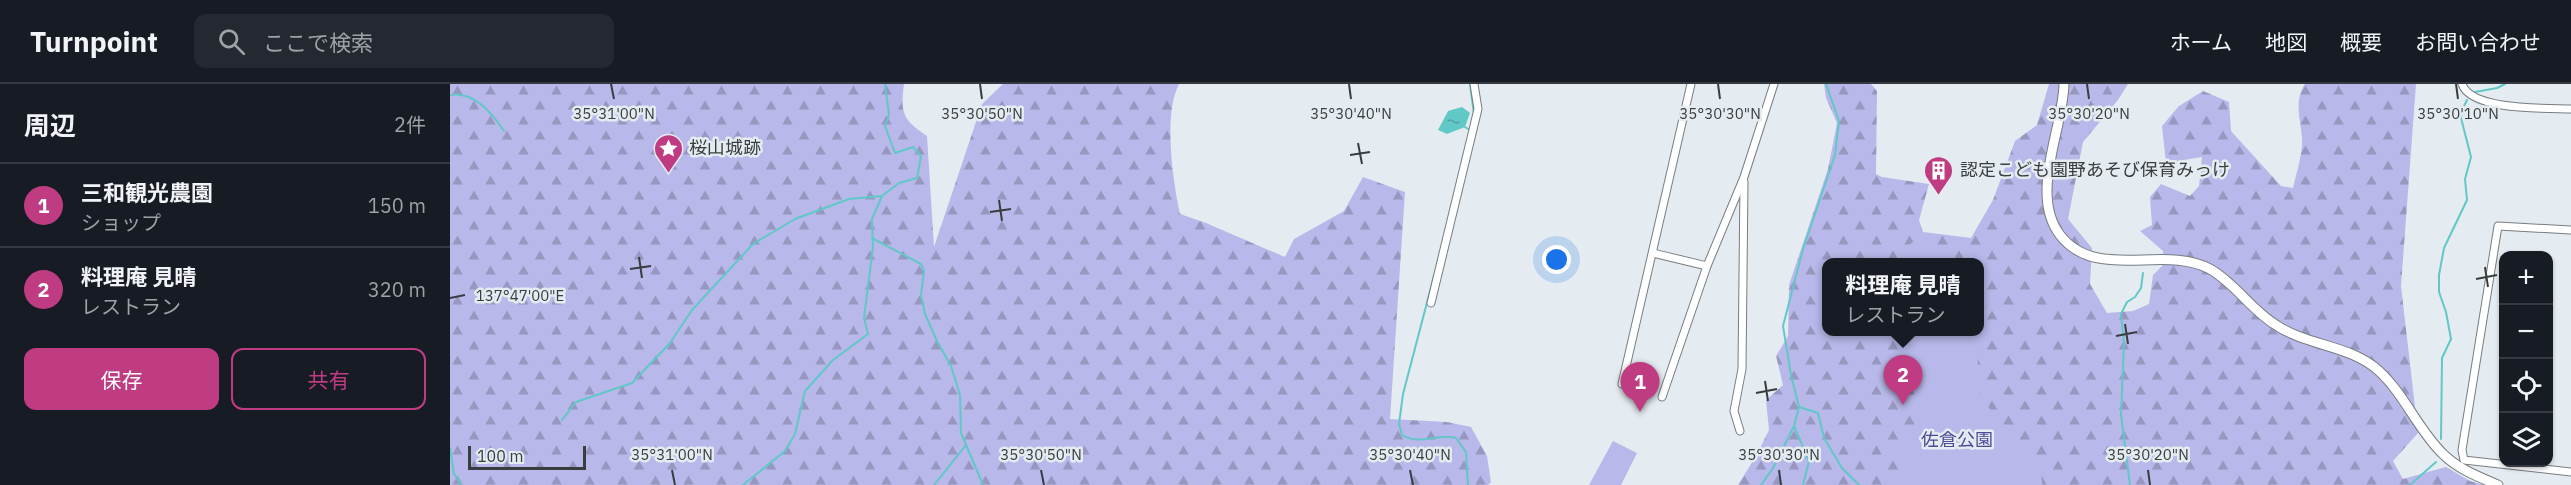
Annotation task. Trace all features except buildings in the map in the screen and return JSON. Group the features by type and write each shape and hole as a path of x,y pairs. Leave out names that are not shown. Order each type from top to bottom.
{"street":[{"path":"1431,303 1478,109 1474,84"},
{"path":"1622,384 1691,84"},
{"path":"1662,397 1707,266 1744,177 1774,84"},
{"path":"2064,84 2064,100 2047,192 2048,210 2054,225 2069,244 2099,259 2174,259 2189,261 2210,269 2228,282 2276,326 2355,356 2373,366 2395,389 2442,453 2468,471 2498,485"},
{"path":"2462,84 2463,88 2474,98 2508,106 2571,109"},
{"path":"1740,431 1734,411 1742,369 1744,177"},
{"path":"2571,230 2498,226 2462,450 2464,460 2571,472"},
{"path":"1653,253 1707,266"}],"green space":[{"path":"450,84 904,84 903,109 905,115 927,136 934,247 982,104 1003,84 1179,84 1171,112 1170,130 1172,166 1180,214 1285,257 1294,239 1344,211 1363,177 1405,192 1390,419 1447,422 1471,427 1487,456 1491,482 1488,485 450,485"},
{"path":"1824,84 1871,84 1877,91 1876,174 1882,177 1929,184 1919,220 1923,232 1971,238 1993,200 2015,141 2037,125 2049,84 2128,84 2118,100 2083,142 2068,219 2092,248 2090,284 2107,313 2133,311 2149,304 2153,275 2164,264 2163,251 2140,231 2152,225 2150,197 2161,184 2190,196 2199,186 2202,157 2166,163 2162,126 2179,106 2203,91 2229,102 2231,131 2281,186 2293,188 2302,145 2299,99 2305,84 2416,84 2401,286 2418,433 2393,461 2403,479 2446,467 2470,481 2484,485 1738,485 1769,430 1766,400 1783,385 1776,356 1788,336 1789,285 1828,169 1837,123 1826,98"},
{"path":"1913,242 1940,246 1949,250 1950,258 1900,258 1901,251"},
{"name":"佐倉公園","path":"1905,336 1976,336 1980,396 2006,430 2041,465 2042,485 1886,485 1906,477 1905,451 1920,406 1920,384 1903,369"},
{"path":"1613,441 1637,453 1621,485 1589,485"}],"water":[{"path":"1462,107 1470,113 1465,127 1447,134 1438,130 1448,111"}],"waterway":[{"path":"743,485 785,451 795,434 805,391 833,360 868,334 864,318 873,247 872,219 882,196 899,183 917,178 921,156 913,147 895,153 885,126 889,115 885,84"},
{"path":"1470,84 1474,114"},
{"path":"1761,485 1773,468 1794,426 1799,407 1783,326 1803,249 1835,155 1839,121 1826,84"},
{"path":"2475,92 2497,88 2505,84"},
{"path":"450,95 467,96 482,105 504,131"},
{"path":"2441,439 2442,358 2451,339 2446,312 2439,292 2439,275 2444,248 2467,200 2465,179 2471,157 2461,118 2467,100"},
{"path":"1465,127 1470,130"},
{"path":"562,420 576,402 632,383 670,343 692,310 753,244 795,219 849,199 881,196"},
{"path":"872,238 921,264 924,271 921,295 925,314 951,366 960,395 961,433 983,485"},
{"path":"1440,253 1403,394 1399,424 1402,435 1409,438 1456,438 1466,452 1468,485"},
{"path":"2130,485 2121,415 2124,343 2121,314 2127,302 2135,297 2141,288 2143,273"},
{"path":"1799,407 1818,413 1824,438 1842,468 1859,485"},
{"path":"1794,426 1809,461 1803,485"},
{"path":"934,485 966,445"},
{"path":"450,448 454,474 462,485"},
{"path":"2410,485 2436,462"}],"place":[{"name":"桜山城跡","path":"668,174"},
{"name":"認定こども園野あそび保育みっけ","path":"1939,196"},
{"name":"料理庵 見晴","path":"1903,405"},
{"name":"三和観光農園","path":"1640,412"}]}
